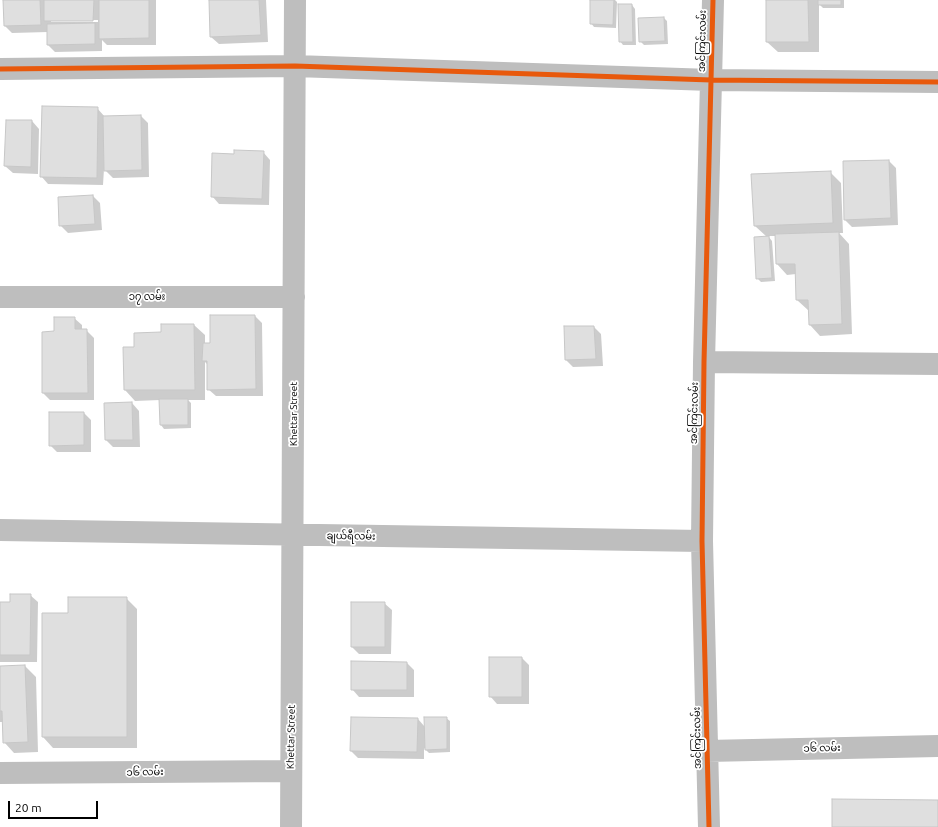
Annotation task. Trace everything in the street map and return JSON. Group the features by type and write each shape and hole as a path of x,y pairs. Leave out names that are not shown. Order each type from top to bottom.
{"street":[{"name":"Khettar Street","path":"291,827 294,535 295,0"},
{"name":"အင်ကြင်းလမ်း","path":"709,827 702,541 704,362 713,0"},
{"path":"0,69 295,66 710,80 938,82"},
{"name":"၁၇ လမ်း","path":"0,297 294,297"},
{"path":"704,362 938,364"},
{"name":"ချယ်ရီလမ်း","path":"0,530 702,541"},
{"name":"၁၆ လမ်း","path":"707,751 938,746"},
{"name":"၁၆ လမ်း","path":"0,773 291,771"}],"building":[{"path":"3,0 40,0 41,25 4,26"},
{"path":"44,0 94,0 93,21 44,21"},
{"path":"99,0 149,0 149,38 99,39"},
{"path":"209,0 259,0 261,35 210,37"},
{"path":"590,0 614,0 613,25 590,24"},
{"path":"766,0 808,0 809,42 766,42"},
{"path":"818,0 841,0 841,5 818,5"},
{"path":"618,4 632,4 633,42 619,42"},
{"path":"664,17 665,41 639,42 638,18"},
{"path":"95,23 95,44 47,45 47,24"},
{"path":"42,106 98,107 97,178 40,177"},
{"path":"141,115 142,170 104,171 103,116"},
{"path":"6,120 32,120 31,167 4,166"},
{"path":"234,150 264,151 262,199 211,197 212,153 234,154"},
{"path":"889,160 891,218 844,220 843,161"},
{"path":"831,171 833,223 754,226 751,174"},
{"path":"93,195 95,224 59,226 58,197"},
{"path":"839,232 842,324 809,325 808,300 796,300 795,264 776,264 775,234"},
{"path":"769,236 772,278 756,279 754,237"},
{"path":"210,315 255,315 256,389 207,390 207,361 202,361 203,343 210,343"},
{"path":"54,317 75,317 75,329 87,329 88,393 42,393 42,332 54,331"},
{"path":"161,324 194,324 195,390 124,390 123,347 134,347 134,333 161,332"},
{"path":"564,326 594,326 596,359 565,360"},
{"path":"159,399 188,399 188,425 160,425"},
{"path":"132,402 133,440 105,440 104,403"},
{"path":"49,412 84,412 84,445 49,446"},
{"path":"10,594 31,594 30,655 0,655 0,602 10,602"},
{"path":"68,597 127,597 127,737 42,737 42,613 68,613"},
{"path":"351,602 385,602 385,647 351,647"},
{"path":"489,657 522,657 522,697 489,697"},
{"path":"351,661 407,662 407,690 351,690"},
{"path":"25,665 28,742 3,743 2,711 0,711 0,666"},
{"path":"351,717 418,718 417,752 350,751"},
{"path":"424,717 447,717 447,749 425,750"},
{"path":"832,799 938,800 938,827 832,827"}],"cycle path":[{"path":"709,827 702,541 704,362 713,0"},
{"path":"0,69 295,66 711,80 938,82"}]}
